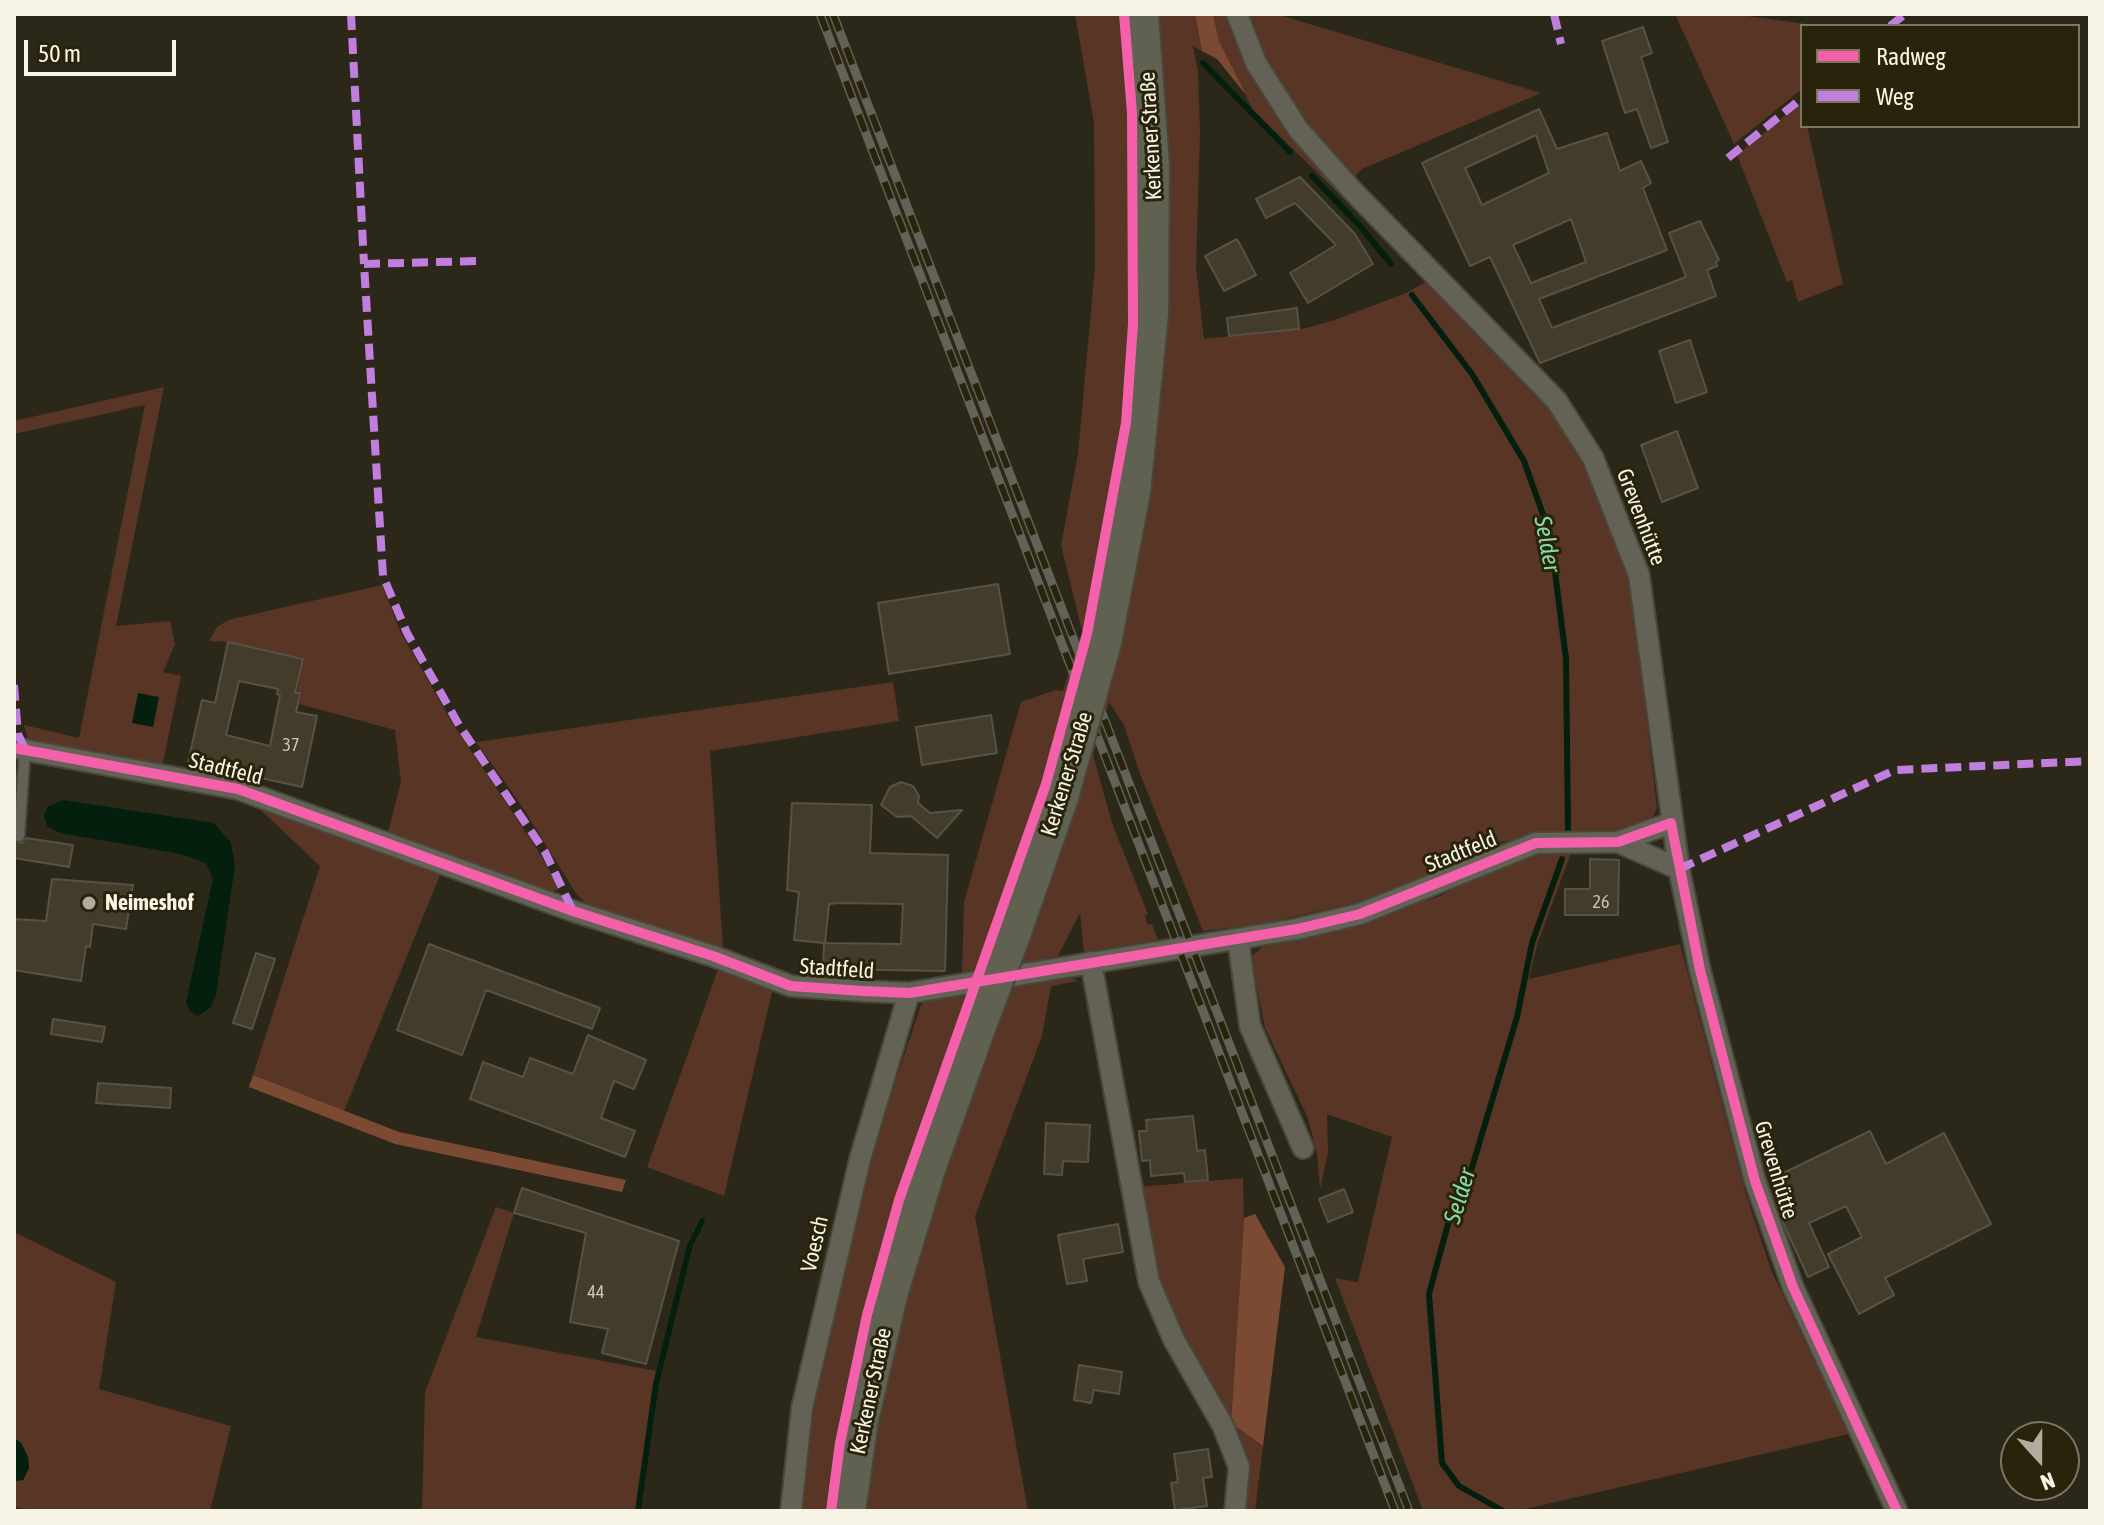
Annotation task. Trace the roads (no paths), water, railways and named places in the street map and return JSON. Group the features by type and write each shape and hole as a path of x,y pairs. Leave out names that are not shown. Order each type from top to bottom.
{"main road":[{"name":"Kerkener Straße","path":"849,1511 862,1420 891,1295 928,1172 1062,797 1105,642 1136,476 1152,313 1153,165 1142,14"}],"street":[{"name":"Grevenhütte","path":"1237,14 1256,63 1298,129 1350,188 1556,400 1593,458 1639,575 1679,869 1700,970 1755,1181 1793,1287 1897,1511"},
{"name":"Stadtfeld","path":"19,748 238,789 573,911 713,956 791,986 909,993 1238,939 1360,914 1536,843 1618,842 1671,823"},
{"name":"Stadtfeld","path":"1618,842 1679,869"},
{"path":"1238,939 1250,1026 1303,1148"},
{"path":"1091,962 1149,1282 1174,1340 1223,1426 1239,1467 1235,1511"},
{"name":"Voesch","path":"791,1511 802,1408 860,1159 909,993"}],"lane":[{"path":"19,748 19,836"}],"waterway":[{"name":"Selder","path":"1203,63 1290,152"},
{"name":"Selder","path":"1312,176 1391,264"},
{"name":"Selder","path":"1412,295 1472,374 1524,461 1545,520 1553,556 1566,659 1568,829"},
{"name":"Selder","path":"1503,1511 1459,1486 1442,1463 1429,1294 1448,1224 1471,1171 1517,1017 1532,943 1562,859"},
{"path":"638,1511 656,1384 690,1245 702,1221"}],"railway":[{"path":"820,14 1395,1511"},
{"path":"833,14 1409,1511"}],"place":[{"name":"Neimeshof","path":"89,903"}]}
